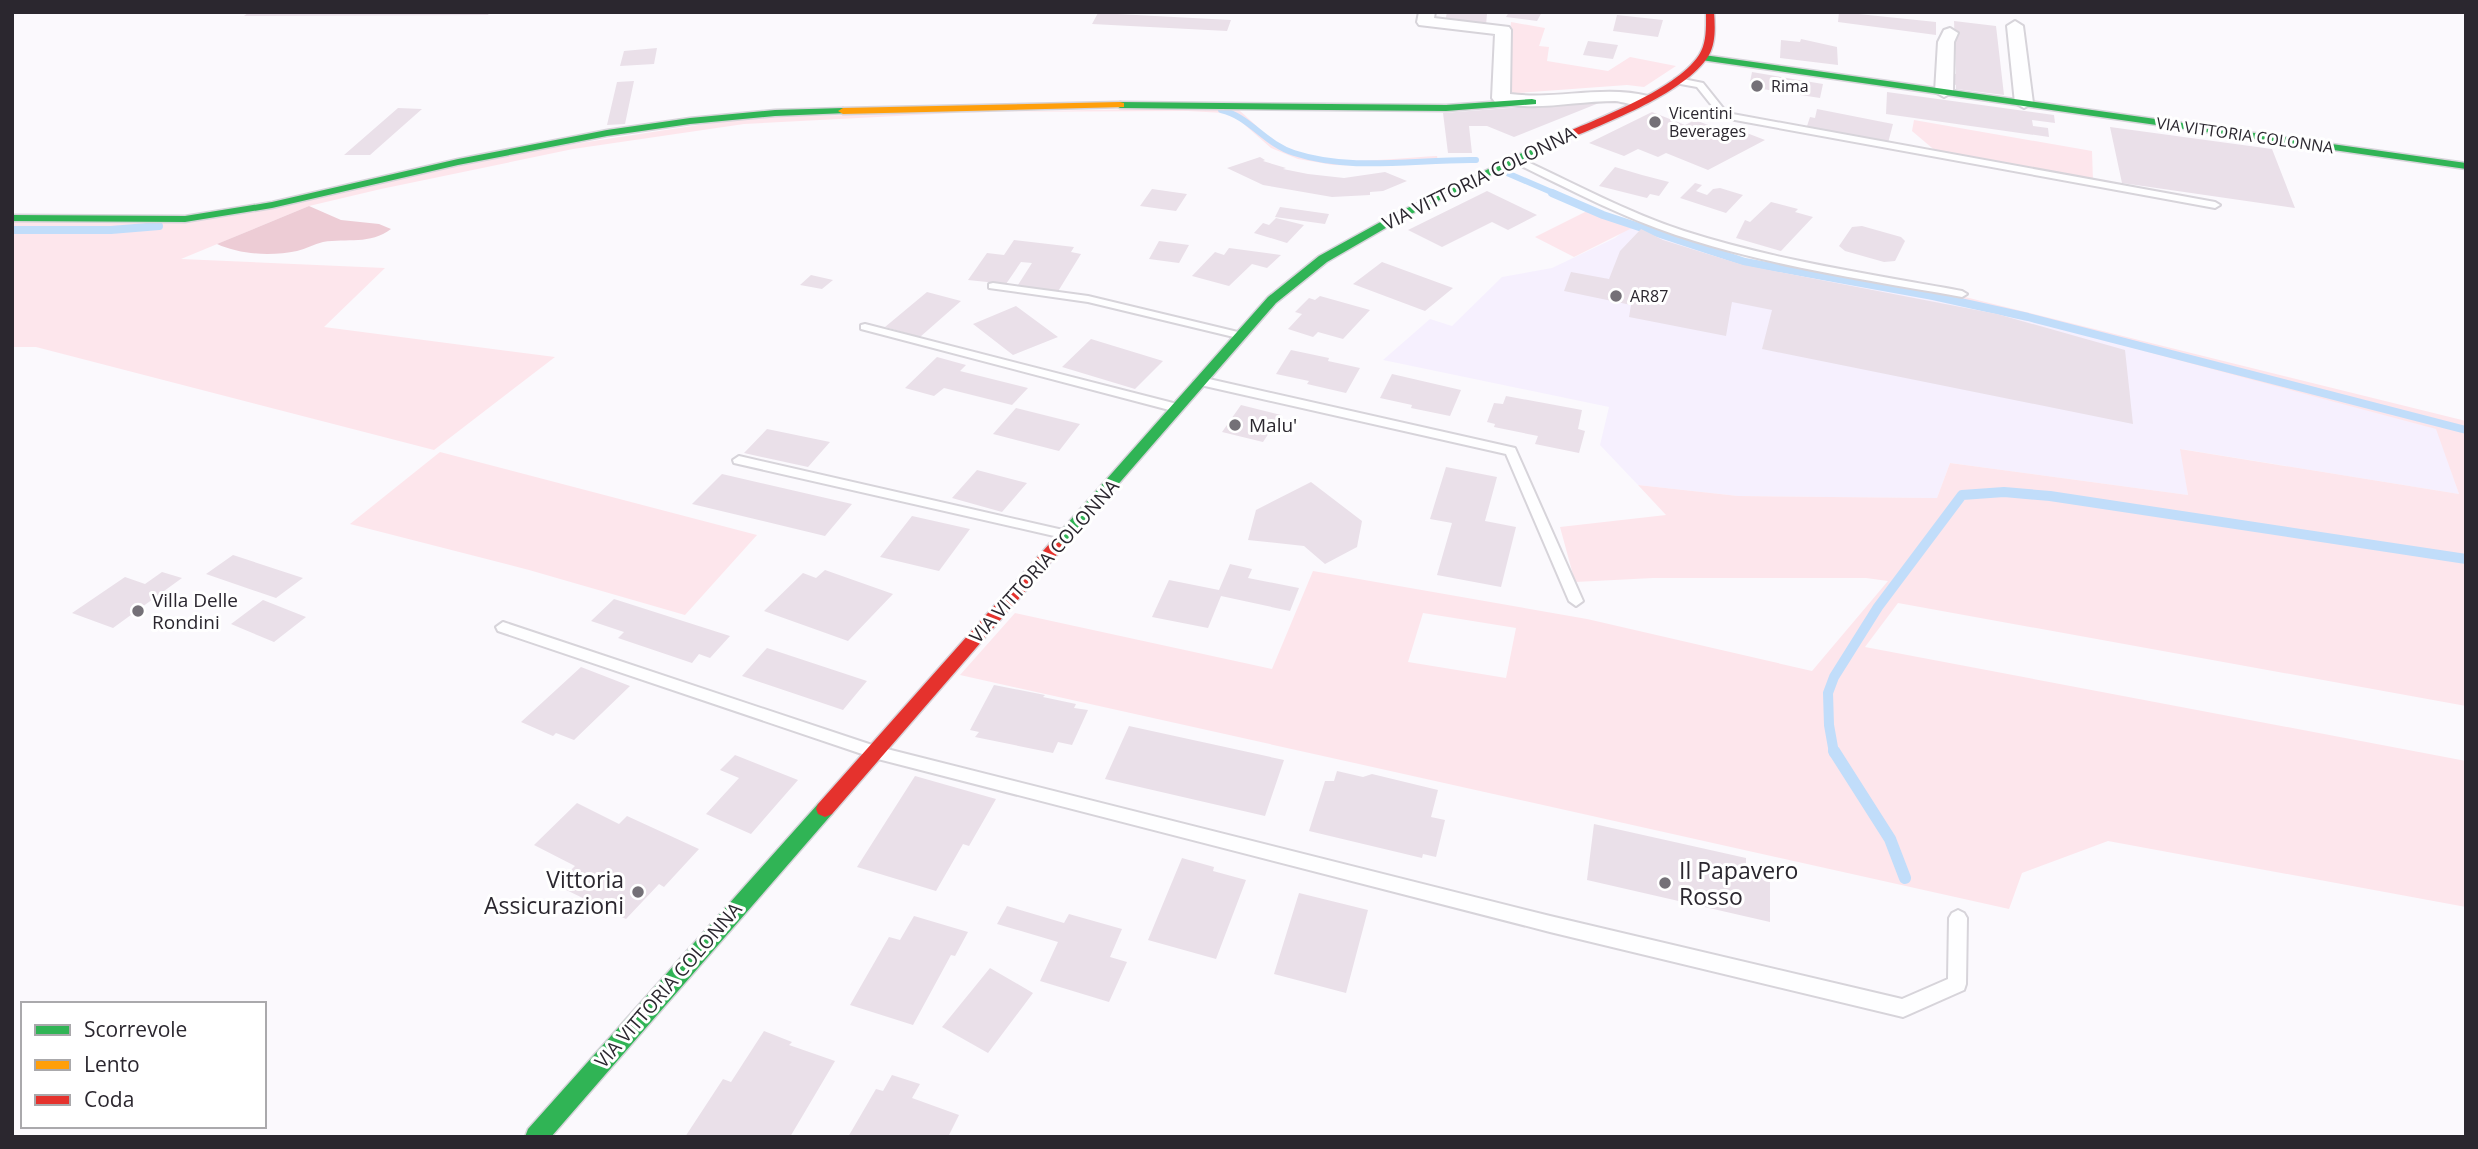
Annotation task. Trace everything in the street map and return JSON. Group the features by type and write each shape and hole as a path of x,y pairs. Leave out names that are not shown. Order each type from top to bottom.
{"street":[{"name":"VIA VITTORIA COLONNA","path":"1427,12 1425,22 1503,30 1501,98 1531,102 1616,96 1642,100"},
{"path":"1704,58 1712,35 1710,12"},
{"path":"2015,26 2024,103"},
{"path":"1944,92 1946,42 1950,33"},
{"name":"VIA VITTORIA COLONNA","path":"536,1137 1068,535 1238,335 1272,300 1323,259 1399,216 1642,100 1678,81 1704,58 2466,166"},
{"path":"12,218 185,219 272,205 458,162 607,133 690,121 775,113 1155,104 1435,108 1531,102"}],"lane":[{"path":"1678,81 1700,85 1724,115 2214,205"},
{"path":"1514,159 1678,232 1775,261 1962,294"},
{"path":"993,286 1088,299 1238,335"},
{"path":"865,327 1177,408"},
{"path":"1200,381 1511,451 1576,601"},
{"path":"739,460 1068,535"},
{"path":"503,627 874,752 1537,921 1903,1008 1957,984 1958,918"}],"shaded area":[{"path":"1511,22 1545,28 1539,46 1549,47 1547,61 1608,71 1630,57 1676,66 1644,87 1627,85 1504,94"},
{"path":"1235,107 1269,137 1300,153 1319,158 1358,161 1437,156 1438,161 1374,166 1333,165 1298,159 1271,148 1239,120 1224,113 999,112"},
{"path":"962,113 744,124 573,149 309,206 181,259 385,268 324,327 555,357 434,450 36,347 12,347 12,221 182,220 534,150 751,117"},
{"path":"1914,120 2092,151 2093,181 1938,153 1912,131"},
{"path":"309,206 341,220 379,224 391,229 367,239 323,242 297,251 277,254 246,252 217,244"},
{"path":"1589,210 1631,226 1635,223 1743,259 1961,296 2466,421 2466,706 1898,603 1865,647 2466,761 2466,907 2108,841 2022,873 2009,909 960,675 1015,613 1272,669 1313,571 1587,619 1812,671 1888,581 1866,578 1653,578 1575,582 1560,527 1666,515 1638,485 1738,496 1937,498 1950,463 2188,495 2180,449 2459,494 2436,429 1998,312 1739,262 1634,227 1574,257 1535,237","holes":["1423,613 1516,628 1506,678 1408,662"]},
{"path":"1631,226 1739,262 1998,312 2437,429 2459,494 2181,449 2188,495 1950,463 1937,498 1738,496 1638,485 1600,445 1609,407 1383,360 1430,319 1452,326 1502,277 1552,268 1615,238"},
{"path":"440,452 757,535 685,615 529,570 350,524"}],"building":[{"path":"249,12 490,12 488,15 244,16"},
{"path":"1447,12 1484,12 1487,14 1486,25 1445,22"},
{"path":"1509,12 1542,12 1537,21 1506,17"},
{"path":"1839,12 1936,22 1936,35 1838,22"},
{"path":"1098,13 1231,20 1227,31 1092,24"},
{"path":"1617,15 1663,20 1658,37 1613,31"},
{"path":"1954,21 1996,26 2004,95 1956,89 1956,85 1952,84 1951,73 1956,74"},
{"path":"1801,39 1837,47 1838,65 1780,58 1781,40 1800,42"},
{"path":"1588,41 1618,45 1613,59 1583,55"},
{"path":"657,48 654,64 620,66 624,51"},
{"path":"1752,72 1823,84 1820,98 1749,87"},
{"path":"634,81 625,124 607,125 617,82"},
{"path":"1887,92 2054,115 2055,123 2032,120 2033,126 2048,128 2049,137 1886,114"},
{"path":"1604,101 1514,137 1487,126 1469,126 1472,153 1448,153 1443,113"},
{"path":"398,108 422,109 370,155 344,155"},
{"path":"1817,109 1893,124 1888,143 1806,129 1810,117 1815,118"},
{"path":"1652,112 1685,125 1695,120 1719,129 1726,125 1765,140 1708,170 1666,153 1658,157 1638,149 1624,156 1589,143"},
{"path":"2110,127 2272,149 2295,208 2122,183"},
{"path":"1260,157 1265,160 1263,161 1286,168 1283,169 1308,174 1344,178 1385,172 1407,181 1383,191 1370,192 1370,195 1332,197 1263,185 1227,168"},
{"path":"1615,167 1669,182 1659,196 1650,194 1647,198 1599,186"},
{"path":"1695,183 1702,185 1696,191 1707,195 1713,189 1720,188 1743,195 1726,213 1680,198"},
{"path":"1152,189 1187,194 1176,211 1140,206"},
{"path":"1487,191 1537,215 1508,230 1492,222 1442,247 1408,230"},
{"path":"1771,202 1798,209 1795,212 1813,217 1781,251 1736,238 1745,220 1750,222"},
{"path":"1280,207 1329,214 1325,224 1275,217"},
{"path":"1276,218 1304,225 1287,243 1254,233 1263,223 1269,225"},
{"path":"1862,226 1901,237 1905,241 1895,261 1884,262 1845,251 1839,246 1852,227"},
{"path":"1641,229 1663,240 1743,265 1997,314 2125,350 2133,424 1762,349 1772,310 1732,302 1726,336 1629,317 1631,305 1564,291 1571,272 1609,279 1620,251"},
{"path":"1014,240 1074,247 1071,252 1081,254 1057,293 1016,288 1032,263 1021,262 1006,284 968,280 987,253 1004,255"},
{"path":"1159,241 1189,245 1179,263 1149,259"},
{"path":"1229,248 1281,255 1267,268 1252,264 1229,286 1192,276 1215,252 1224,255"},
{"path":"1382,262 1453,288 1425,311 1353,284"},
{"path":"811,275 833,280 822,289 800,285"},
{"path":"927,292 961,301 920,337 885,327"},
{"path":"1320,296 1370,310 1343,339 1318,332 1313,337 1288,329 1302,314 1295,312 1309,298 1315,300"},
{"path":"1016,306 1058,337 1013,355 973,324"},
{"path":"1091,339 1163,361 1135,389 1062,367"},
{"path":"1291,350 1360,368 1346,393 1307,384 1309,381 1276,374"},
{"path":"937,357 966,365 960,371 1028,388 1012,405 944,388 934,396 905,388"},
{"path":"1392,374 1461,390 1450,416 1380,398"},
{"path":"1506,396 1582,410 1578,429 1585,431 1579,453 1535,444 1538,436 1494,427 1495,424 1487,422 1494,403 1503,404"},
{"path":"1241,405 1281,415 1263,442 1222,432"},
{"path":"1016,408 1080,424 1059,451 993,434"},
{"path":"767,429 830,442 808,467 744,453"},
{"path":"1446,467 1497,477 1485,521 1516,527 1501,587 1437,575 1452,523 1430,519"},
{"path":"977,470 1027,483 1002,512 952,498"},
{"path":"722,474 852,504 825,536 692,504"},
{"path":"1311,482 1362,521 1357,547 1325,564 1304,546 1248,540 1256,510"},
{"path":"912,516 970,529 939,571 880,557"},
{"path":"233,555 303,578 276,598 206,574"},
{"path":"1230,564 1252,569 1248,578 1299,588 1290,611 1221,596 1208,628 1152,617 1169,580 1219,590"},
{"path":"825,570 893,594 848,641 764,611 803,573 816,578"},
{"path":"162,572 182,578 113,628 72,613 125,577 145,584"},
{"path":"614,599 730,636 710,658 699,654 692,663 618,638 624,632 591,621"},
{"path":"263,600 306,617 274,642 231,624"},
{"path":"767,648 867,681 843,710 742,676"},
{"path":"581,667 630,686 574,740 556,733 553,736 521,722"},
{"path":"994,685 1045,695 1043,697 1076,704 1074,708 1088,710 1072,745 1058,742 1053,753 975,737 979,732 970,730"},
{"path":"1129,726 1284,760 1265,816 1105,779"},
{"path":"735,755 798,780 751,834 706,814 739,778 720,770"},
{"path":"1337,771 1363,777 1372,774 1438,790 1431,817 1445,820 1436,857 1423,854 1422,858 1309,831 1325,781 1334,781"},
{"path":"915,776 996,799 969,846 963,844 936,891 857,867"},
{"path":"577,803 619,824 627,816 699,849 664,887 659,884 626,919 556,885 575,866 534,845"},
{"path":"1594,824 1746,858 1746,870 1770,876 1770,922 1587,880"},
{"path":"1182,858 1214,867 1213,871 1246,880 1216,959 1148,940"},
{"path":"1299,893 1368,910 1346,993 1274,974"},
{"path":"1007,906 1064,923 1069,914 1122,929 1110,957 1127,962 1109,1002 1040,981 1058,942 997,924"},
{"path":"914,916 968,932 955,956 951,955 913,1025 850,1005 889,937 900,940"},
{"path":"990,968 1033,993 988,1053 942,1027"},
{"path":"764,1031 792,1042 789,1045 835,1061 790,1137 685,1137 723,1079 731,1082"},
{"path":"892,1075 920,1084 912,1098 959,1115 948,1137 848,1137 876,1089 883,1091"}],"waterway":[{"path":"1221,110 1240,118 1284,149 1316,159 1361,163 1476,160"},
{"path":"1507,173 1556,194"},
{"path":"1552,193 1603,215 1745,262 1933,296 2028,317 2466,430"},
{"path":"12,230 111,230 159,226"},
{"path":"1834,753 1829,725 1828,693 1834,677 1878,607 1962,495 2004,492 2050,496 2466,559"},
{"path":"1834,751 1890,839 1905,878"}],"traffic: fast":[{"path":"1704,58 2466,166"},
{"path":"1120,105 1446,108 1532,102"},
{"path":"12,218 185,219 272,205 458,162 607,133 690,121 775,113 843,111"},
{"path":"1056,546 1272,300 1323,259 1399,216 1553,142"},
{"path":"536,1137 825,809"}],"traffic: slow":[{"path":"843,111 1120,105"}],"traffic: jam":[{"path":"1553,142 1635,105 1677,81 1693,68 1704,55 1708,45 1710,12"},
{"path":"825,809 1056,546"}],"place":[{"name":"Rima","path":"1757,86"},
{"name":"Vicentini Beverages","path":"1655,122"},
{"name":"AR87","path":"1616,296"},
{"name":"Malu'","path":"1235,425"},
{"name":"Villa Delle Rondini","path":"138,611"},
{"name":"Il Papavero Rosso","path":"1665,883"},
{"name":"Vittoria Assicurazioni","path":"638,892"}]}
